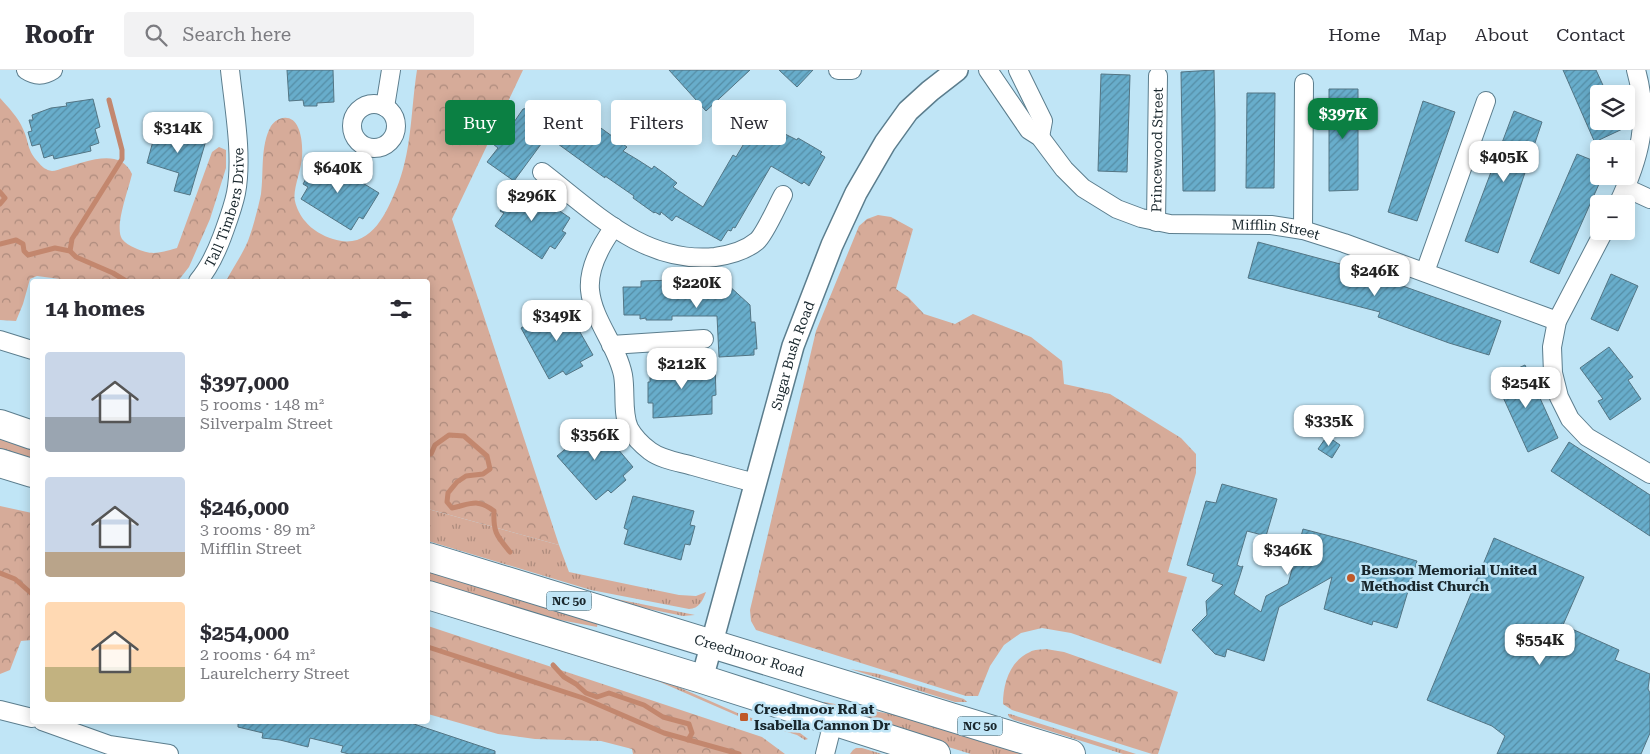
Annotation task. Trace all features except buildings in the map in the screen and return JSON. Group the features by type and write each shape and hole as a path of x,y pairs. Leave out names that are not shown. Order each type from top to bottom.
{"main road":[{"path":"0,424 30,434"},
{"path":"0,462 30,472"},
{"name":"Creedmoor Road","path":"430,559 1070,754"},
{"name":"NC 50","path":"430,596 702,679 936,754"}],"street":[{"path":"26,70 31,74 39,75 53,70"},
{"name":"Tall Timbers Drive","path":"200,279 205,273 217,248 236,192 238,166 237,132 230,70"},
{"path":"386,107 392,70"},
{"path":"838,70 852,70"},
{"name":"Sugar Bush Road","path":"702,679 793,346 846,212 885,143 908,111 957,70"},
{"name":"Mifflin Street","path":"988,70 1029,130 1040,137 1061,165 1083,188 1117,209 1156,222 1184,225 1271,225 1303,230 1425,272 1557,321"},
{"path":"1018,70 1043,121 1040,137"},
{"path":"1622,195 1635,166 1641,141 1644,114 1641,85 1636,70"},
{"name":"Princewood Street","path":"1156,222 1158,76"},
{"path":"1303,230 1304,83"},
{"path":"1425,272 1486,101"},
{"path":"542,172 614,227 641,244 674,255 704,258 726,256 744,250 759,240 783,195"},
{"path":"1626,188 1650,200"},
{"path":"614,227 597,255 592,270 590,290 595,312 618,358 623,376 629,428 639,441 652,452 666,459 756,483"},
{"path":"1599,240 1557,321 1552,347 1553,373 1559,397 1570,420 1587,437 1650,474"},
{"path":"611,345 704,339"},
{"path":"0,340 30,349"},
{"path":"0,710 30,718"},
{"path":"825,754 833,722"},
{"path":"50,724 109,745 169,754"}],"green space":[{"path":"417,70 523,70 509,100 445,100 445,145 487,145 452,219 559,545 430,510 430,279 227,279 250,236 261,194 265,142 271,126 276,121 284,118 292,119 300,133 302,161 294,197 299,212 314,230 333,239 358,240 376,226 390,205 399,182 406,155"},
{"path":"0,98 13,112 21,125 32,154 46,169 55,171 91,160 110,158 126,165 132,174 123,207 120,233 122,239 128,244 146,252 160,252 177,248 212,152 219,147 226,150 226,168 210,219 189,267 180,279 60,279 37,276 30,279 16,321 0,320"},
{"path":"878,215 891,217 913,229 896,289 908,297 924,314 955,324 973,314 1031,337 1062,361 1064,384 1110,394 1181,438 1196,454 1196,473 1168,572 1187,577 1161,664 1071,633 1042,628 1021,633 1004,645 990,666 978,696 966,696 756,630 751,621 750,610 816,331 859,226 867,219"},
{"path":"0,435 30,444 30,462 0,453"},
{"path":"0,506 30,513 30,640 21,641 10,670 0,674"},
{"path":"430,510 559,545 569,572 679,595 696,596 706,592 698,606 689,609 591,590 430,542"},
{"path":"430,569 598,621 597,627 513,611 430,585"},
{"path":"592,594 695,615 683,616 590,597"},
{"path":"430,608 660,679 742,715 800,733 808,739 805,740 797,735 745,719 660,682 430,611"},
{"path":"430,627 762,737 785,754 633,754 632,749 601,741 535,739 498,734 430,715"},
{"path":"1046,649 1064,652 1178,692 1158,754 1152,754 1012,710 1003,704 1006,681 1017,661 1032,651"},
{"path":"850,669 879,674 964,699 967,702 955,702"},
{"path":"824,702 902,716 1023,754 971,754 822,708"},
{"path":"1008,714 1136,754 1123,754 1014,720"},
{"path":"856,748 862,748 882,754 850,754"}],"waterway":[{"path":"70,251 72,239 122,159 122,150 109,100"},
{"path":"0,192 5,198 0,204"},
{"path":"0,244 16,240 23,244 24,251 28,255 55,248 70,251 76,257 123,279"},
{"path":"430,454 435,445 449,435 464,436 487,456 490,469 483,474 466,476 457,482 448,493 447,502 452,508 478,503 494,511 495,529 510,552"},
{"path":"0,573 15,579 30,592"},
{"path":"430,648 583,698 664,733 739,754"},
{"path":"553,665 564,677 586,693 597,697 609,693 644,705 663,717 689,724 692,733 688,740"}],"place":[{"name":"Benson Memorial United Methodist Church","path":"1351,578"},
{"name":"Creedmoor Rd at Isabella Cannon Dr","path":"744,717"}]}
